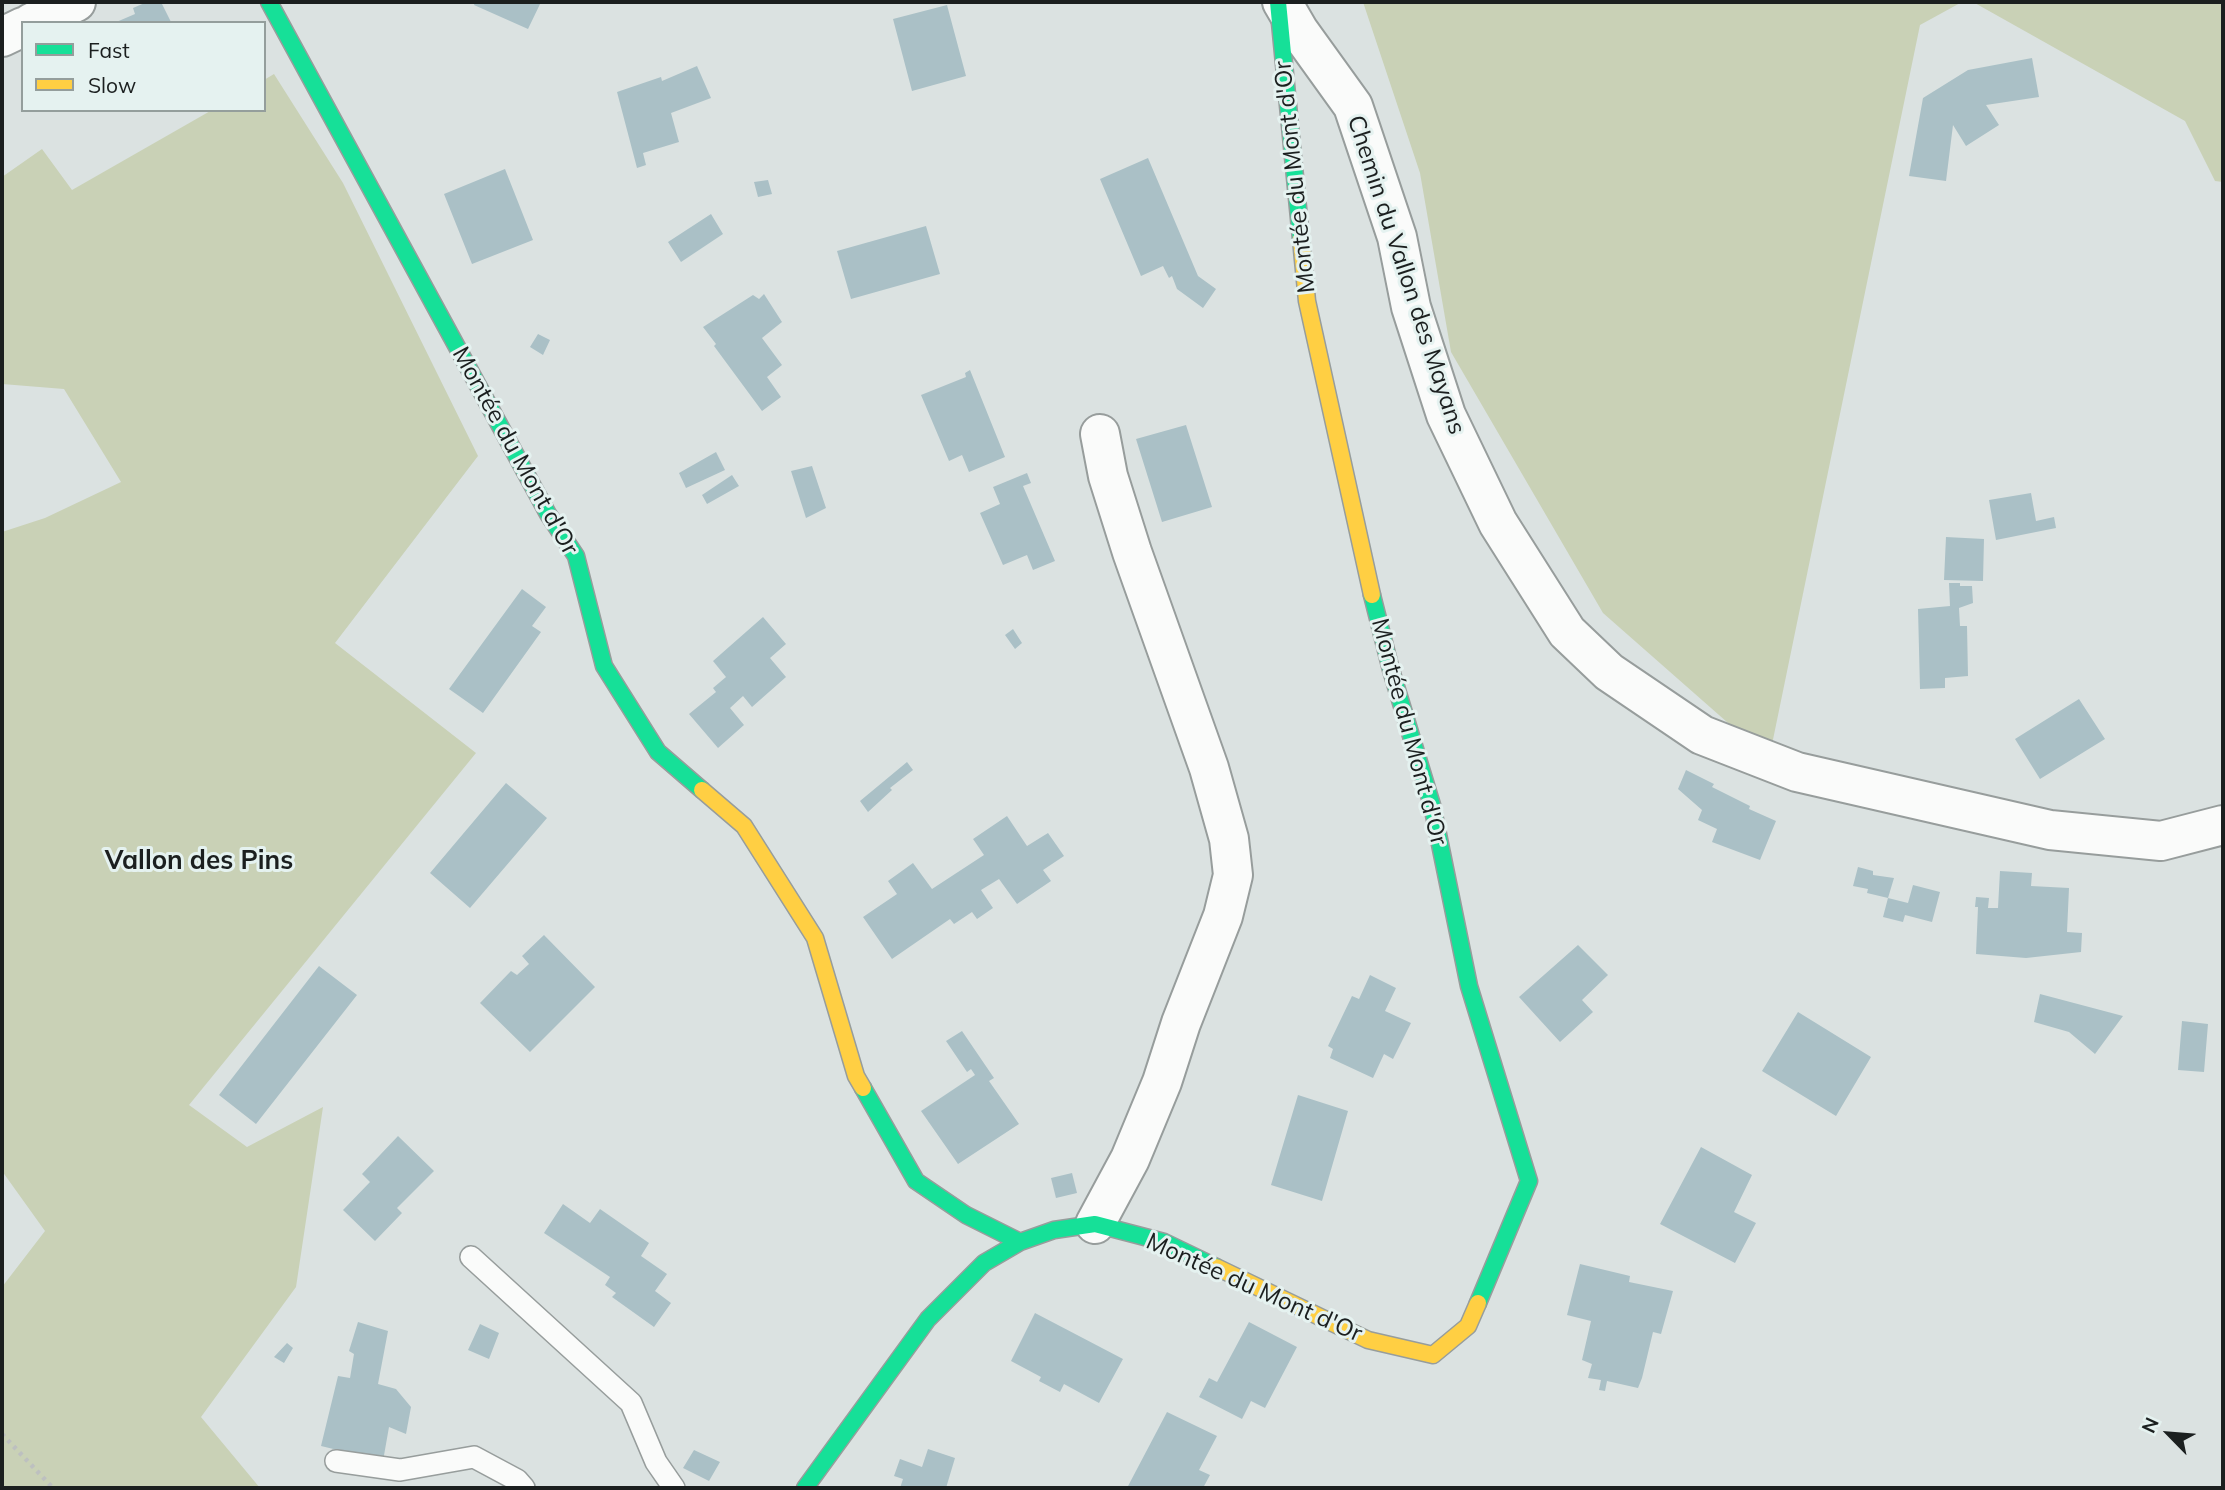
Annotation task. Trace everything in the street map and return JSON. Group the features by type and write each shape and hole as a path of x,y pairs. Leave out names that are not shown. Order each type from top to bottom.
{"street":[{"path":"35,21 76,2"},
{"name":"Montée du Mont d'Or","path":"269,2 548,514 576,556 604,666 658,752 744,825 815,938 856,1076 916,1181 966,1215 1020,1242 1054,1230 1095,1224 1164,1242 1368,1340 1433,1355 1468,1326 1529,1181 1469,986 1432,805 1391,670 1366,570 1310,315 1280,2"},
{"name":"Chemin du Vallon des Mayans","path":"1280,2 1353,106 1397,237 1411,307 1446,415 1498,523 1567,632 1609,672 1702,735 1797,772 2050,830 2161,841 2223,825"},
{"path":"2,37 21,28"},
{"path":"1095,1224 1130,1159 1162,1082 1181,1023 1223,916 1233,875 1229,839 1209,768 1132,552 1108,477 1100,434"},
{"path":"810,1482 928,1319 984,1263 1020,1242"}],"lane":[{"path":"471,1257 631,1403 656,1462 674,1488"},
{"path":"336,1461 400,1470 474,1457 517,1480 524,1488"},
{"path":"788,1488 810,1482"}],"path":[{"path":"2,1434 53,1488"}],"green space":[{"path":"1363,2 1962,2 1920,25 1769,759 1603,613 1451,352 1420,173"},
{"path":"1973,2 2223,2 2223,182 2215,181 2185,121"},
{"path":"274,74 343,183 478,456 335,643 476,753 189,1105 247,1147 323,1107 296,1287 201,1417 260,1488 2,1488 2,1287 45,1231 2,1171 2,532 45,518 121,482 64,389 2,384 2,177 42,149 72,190 208,112 266,112 266,79"}],"building":[{"path":"147,2 161,2 170,21 119,21 135,14 133,8"},
{"path":"475,2 541,2 528,29 474,5"},
{"path":"947,5 966,76 912,91 893,19"},
{"path":"2032,58 2039,97 1986,105 1999,125 1966,146 1953,125 1946,181 1909,176 1923,98 1968,70"},
{"path":"697,66 711,98 671,113 679,142 643,153 646,165 637,168 617,92 661,77 662,81"},
{"path":"1148,158 1198,276 1216,289 1203,308 1177,289 1172,276 1169,278 1163,266 1141,276 1100,179"},
{"path":"505,169 533,240 472,264 444,194"},
{"path":"768,180 772,194 758,197 754,182"},
{"path":"711,214 723,234 681,262 668,242"},
{"path":"926,226 940,274 851,299 837,251"},
{"path":"764,294 782,322 762,338 782,365 767,377 781,397 762,411 703,327 753,295 759,299"},
{"path":"538,334 550,340 543,355 530,347"},
{"path":"970,370 1005,457 969,472 962,455 949,461 921,395 966,377 965,373"},
{"path":"1186,425 1212,507 1162,522 1136,439"},
{"path":"716,452 725,470 686,488 679,473"},
{"path":"812,466 826,508 806,518 791,471"},
{"path":"1027,473 1031,483 1023,486 1055,561 1033,570 1027,555 1003,565 980,513 1000,504 993,487"},
{"path":"732,475 739,486 707,504 702,495"},
{"path":"2031,493 2036,521 2054,517 2056,528 1996,540 1989,500"},
{"path":"1946,537 1984,539 1983,581 1944,580"},
{"path":"1949,583 1972,586 1973,603 1959,608 1960,626 1967,626 1968,676 1945,678 1945,688 1920,689 1918,609 1950,606"},
{"path":"522,589 546,607 532,626 541,632 483,713 449,689"},
{"path":"763,617 786,644 770,658 786,677 752,707 743,696 730,708 744,725 718,748 689,714 716,692 713,688 726,677 713,661"},
{"path":"1013,629 1022,643 1015,649 1005,635"},
{"path":"2079,699 2105,739 2040,779 2015,739"},
{"path":"907,762 913,770 890,788 892,790 868,812 860,801"},
{"path":"1686,770 1750,806 1749,809 1776,821 1760,860 1712,842 1717,829 1698,820 1702,810 1678,789"},
{"path":"506,783 547,818 470,908 430,873"},
{"path":"1007,816 1027,846 1048,833 1064,856 1043,870 1051,881 1017,904 999,879 981,890 993,908 977,919 972,912 954,924 950,919 892,959 863,917 897,894 888,881 913,863 932,889 984,855 973,839"},
{"path":"1858,867 1873,871 1873,875 1894,878 1888,898 1853,886"},
{"path":"2000,871 2032,873 2031,886 2069,888 2067,932 2082,933 2081,952 2026,958 1976,954 1976,897 1989,898 1988,908 1998,908"},
{"path":"1913,885 1940,892 1932,922 1905,915 1903,922 1883,917 1888,898 1908,903"},
{"path":"544,935 595,987 530,1052 480,1003 511,971 517,975 529,964 522,956"},
{"path":"1578,945 1608,975 1582,1000 1593,1012 1560,1042 1519,997"},
{"path":"319,966 357,995 256,1124 219,1095"},
{"path":"1370,975 1396,988 1385,1011 1411,1023 1393,1059 1384,1054 1373,1078 1330,1058 1333,1049 1328,1046 1352,996 1359,999"},
{"path":"2040,994 2123,1016 2095,1054 2069,1032 2034,1022"},
{"path":"1798,1012 1871,1057 1836,1116 1762,1071"},
{"path":"2182,1021 2208,1024 2204,1072 2178,1070"},
{"path":"962,1031 994,1078 989,1081 1019,1124 958,1164 921,1111 975,1075 971,1069 967,1072 946,1041"},
{"path":"1298,1095 1348,1111 1322,1201 1271,1185"},
{"path":"398,1136 434,1171 397,1208 402,1213 375,1241 343,1210 370,1182 362,1174"},
{"path":"1701,1147 1752,1175 1734,1212 1756,1223 1735,1263 1660,1224"},
{"path":"1072,1173 1077,1193 1056,1198 1051,1178"},
{"path":"563,1204 590,1223 600,1209 649,1243 641,1256 667,1274 655,1291 671,1303 654,1327 612,1297 616,1293 605,1285 610,1277 544,1233"},
{"path":"1580,1264 1630,1276 1629,1282 1673,1291 1661,1334 1653,1332 1638,1388 1607,1381 1605,1391 1599,1390 1601,1380 1588,1378 1592,1364 1582,1360 1591,1321 1567,1315"},
{"path":"1035,1313 1123,1359 1099,1403 1064,1384 1060,1392 1039,1381 1041,1377 1011,1361"},
{"path":"358,1322 388,1331 378,1384 396,1389 411,1407 406,1434 389,1427 383,1461 321,1446 338,1376 350,1378 354,1354 349,1351"},
{"path":"1249,1322 1297,1347 1265,1408 1251,1401 1242,1419 1199,1397 1209,1378 1217,1382"},
{"path":"480,1324 499,1333 489,1359 468,1350"},
{"path":"287,1343 293,1348 284,1363 274,1357"},
{"path":"1167,1412 1217,1436 1199,1470 1210,1475 1203,1488 1127,1488"},
{"path":"928,1449 955,1458 946,1488 900,1488 903,1479 894,1476 900,1459 922,1467"},
{"path":"694,1450 720,1462 709,1481 683,1468"}],"traffic: fast":[{"path":"269,2 548,514 576,556 604,666 658,752 702,790"},
{"path":"1278,2 1301,239"},
{"path":"1372,595 1391,670 1432,805 1469,986 1529,1181 1478,1303"},
{"path":"863,1088 916,1181 966,1215 1020,1242"},
{"path":"805,1488 928,1319 984,1263 1020,1242 1054,1230 1095,1224 1164,1242 1216,1267"}],"traffic: slow":[{"path":"1301,239 1307,301 1372,595"},
{"path":"702,790 744,826 815,938 856,1076 863,1088"},
{"path":"1216,1267 1368,1340 1433,1355 1468,1326 1478,1303"}],"district":[{"name":"Vallon des Pins","path":"199,861"}]}
